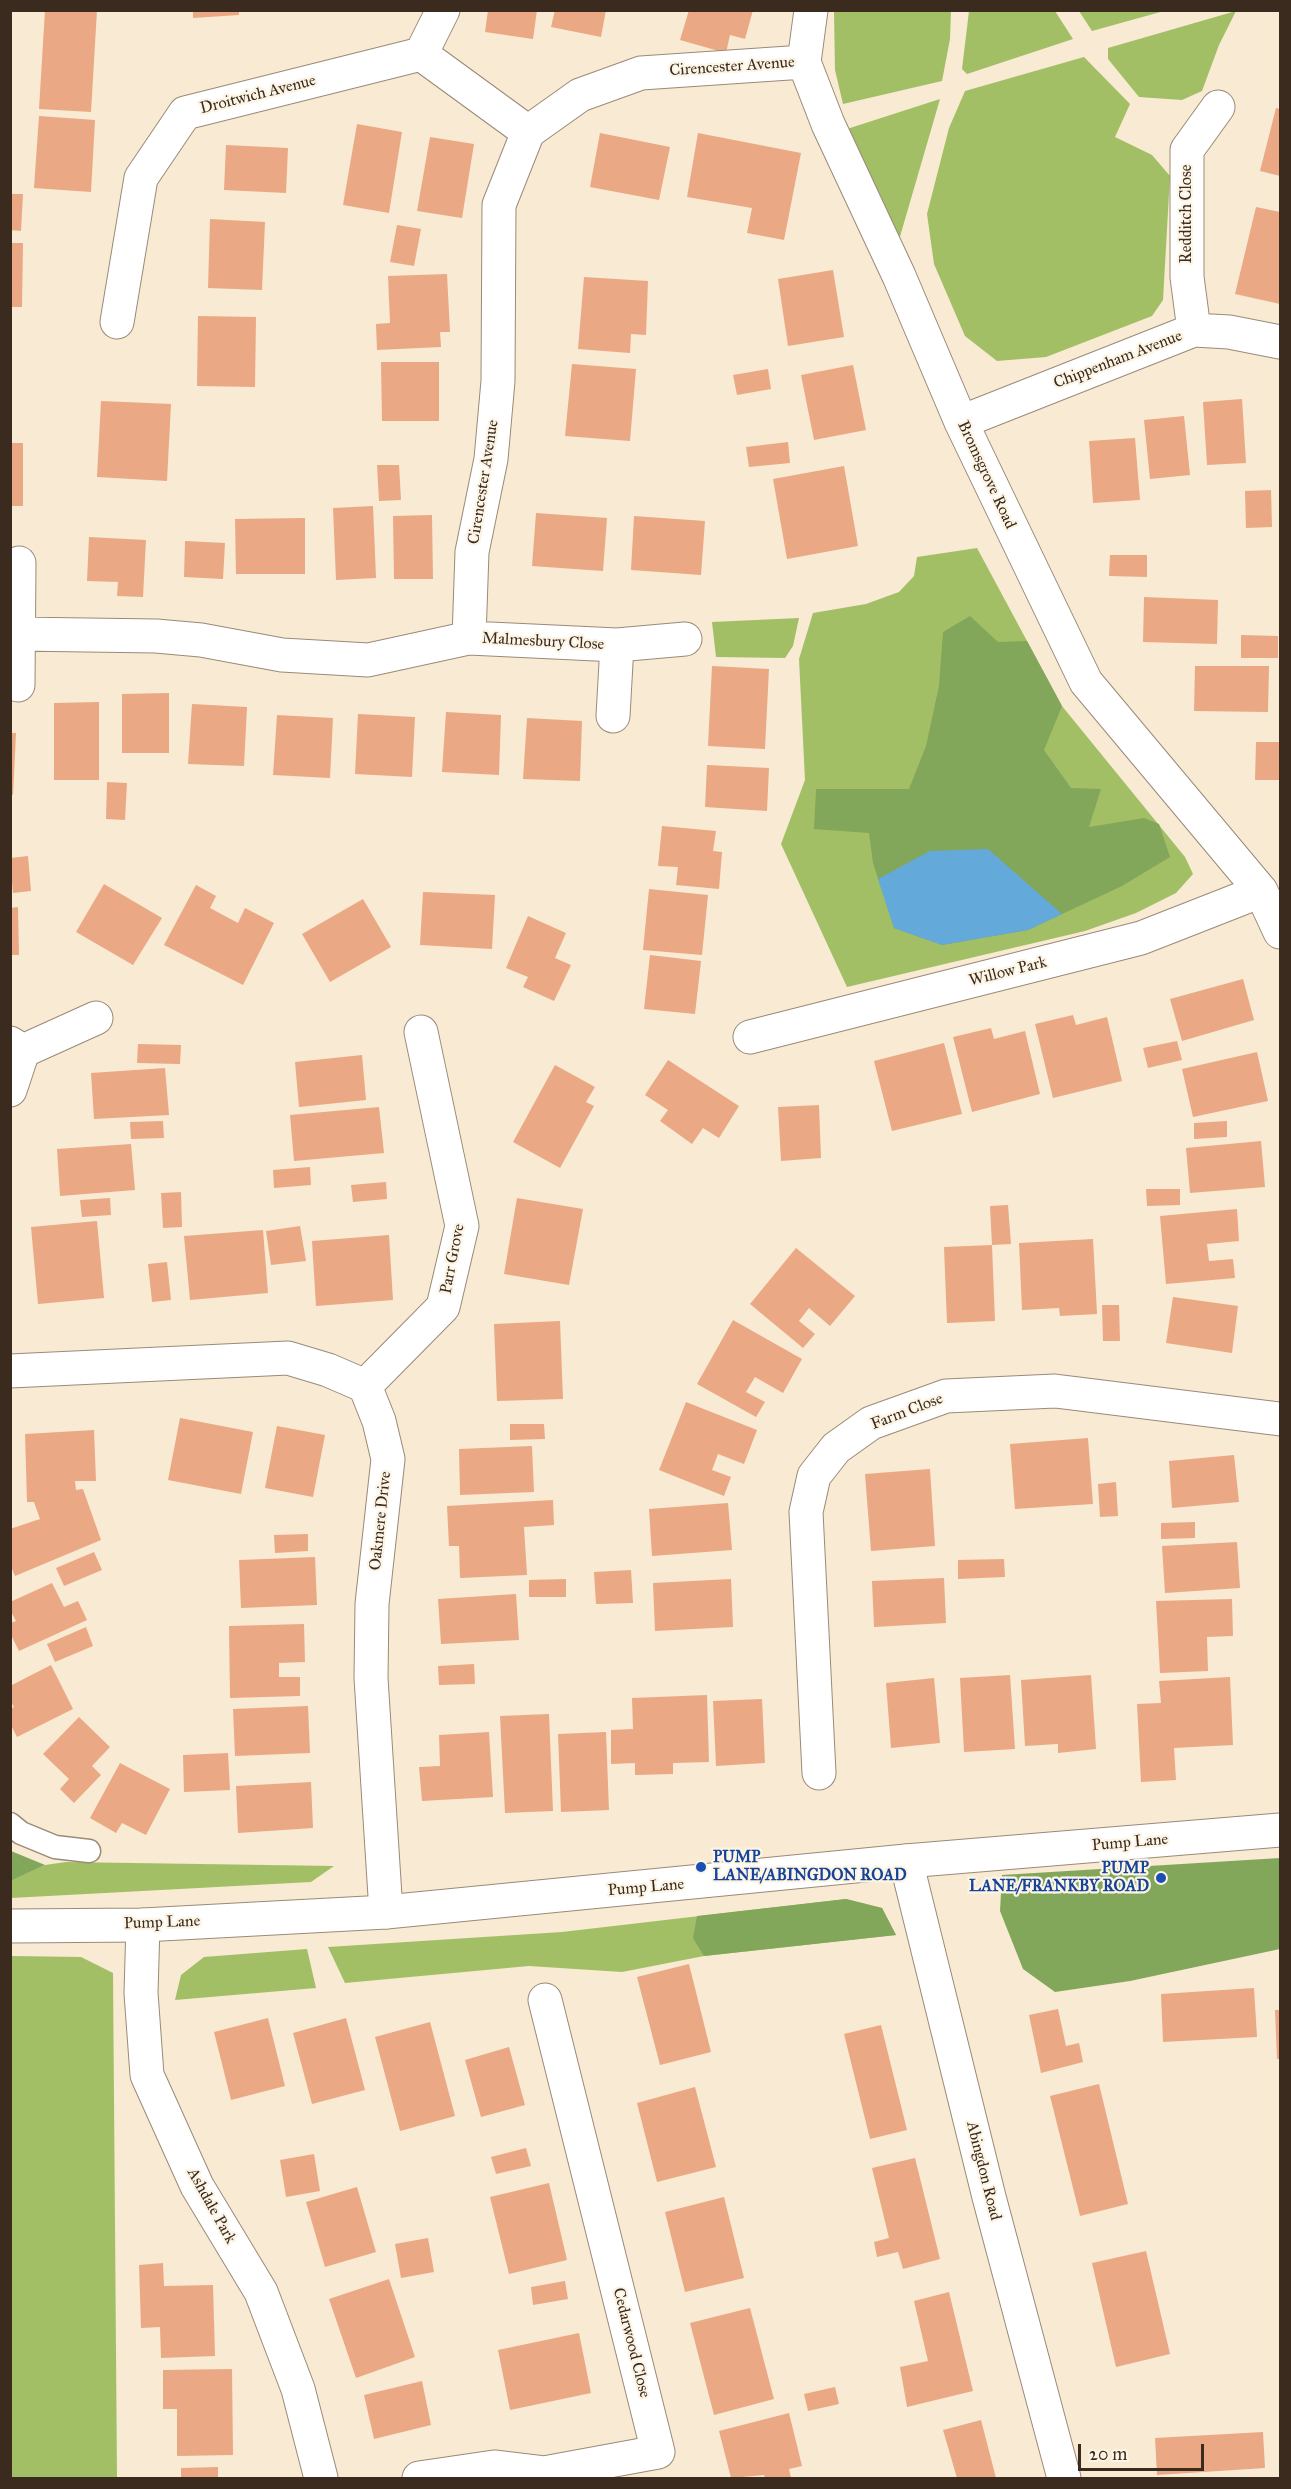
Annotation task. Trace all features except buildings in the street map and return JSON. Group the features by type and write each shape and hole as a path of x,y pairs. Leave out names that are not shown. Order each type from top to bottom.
{"street":[{"path":"443,10 421,54 528,132"},
{"name":"Bromsgrove Road","path":"810,10 804,62 828,124 899,276 961,422 1086,682 1261,891 1281,932"},
{"name":"Droitwich Avenue","path":"117,322 141,178 185,113 421,54"},
{"name":"Cirencester Avenue","path":"469,638 472,552 491,459 498,381 499,205 528,132 580,95 641,73 804,62"},
{"name":"Redditch Close","path":"1194,330 1187,278 1187,150 1218,107"},
{"name":"Chippenham Avenue","path":"961,422 1194,330 1229,332 1281,342"},
{"path":"18,685 20,563"},
{"path":"18,634 156,636 201,640 282,655 368,660 469,638"},
{"name":"Malmesbury Close","path":"469,638 617,645 685,639"},
{"name":"Malmesbury Close","path":"613,716 617,645"},
{"name":"Willow Park","path":"750,1037 1141,938 1261,891"},
{"path":"10,1090 17,1047 96,1018"},
{"name":"Parr Grove","path":"365,1386 443,1307 462,1226 421,1032"},
{"path":"10,1371 288,1358 328,1370 365,1386"},
{"name":"Oakmere Drive","path":"365,1386 379,1421 388,1459 372,1604 371,1678 386,1912"},
{"name":"Farm Close","path":"819,1773 806,1512 814,1476 836,1448 871,1423 946,1396 1055,1391 1190,1410 1281,1419"},
{"name":"Pump Lane","path":"10,1926 143,1925 386,1912 906,1862 1281,1830"},
{"name":"Abingdon Road","path":"906,1862 992,2208 1064,2478"},
{"name":"Ashdale Park","path":"143,1925 141,1993 147,2075 197,2186 261,2292 298,2389 321,2478"},
{"name":"Cedarwood Close","path":"419,2478 494,2467 544,2474 658,2452 545,2000"}],"lane":[{"path":"10,1824 21,1833 55,1847 89,1851"}],"green space":[{"path":"834,11 951,11 950,39 942,81 843,104 835,70"},
{"path":"969,11 1055,11 1073,39 967,74 962,69"},
{"path":"1079,11 1164,11 1092,31"},
{"path":"1236,11 1219,45 1202,91 1182,100 1139,97 1108,59 1108,48"},
{"path":"1084,57 1130,104 1115,137 1152,155 1170,176 1163,300 1152,316 1046,357 997,361 965,336 934,264 927,214 949,128 965,91"},
{"path":"940,99 899,240 847,129"},
{"path":"977,548 1062,706 1185,857 1193,874 1176,893 1136,913 1085,931 847,987 781,844 805,780 799,659 813,613 866,604 899,592 914,576 917,557"},
{"path":"970,616 998,642 1027,641 1062,706 1044,750 1071,788 1101,789 1089,827 1144,818 1159,824 1170,857 1122,886 1028,930 942,945 894,928 873,863 869,833 814,829 816,789 909,789 926,746 939,686 943,632"},
{"path":"799,618 793,646 785,658 716,657 712,622"},
{"path":"11,1851 45,1865 11,1881"},
{"path":"1280,1858 1280,1949 1130,1981 1055,1992 1023,1969 1000,1911 1002,1875"},
{"path":"66,1862 334,1866 311,1882 11,1898 11,1881 45,1865"},
{"path":"846,1899 882,1908 896,1935 704,1956 622,1972 529,1966 345,1983 328,1947 562,1932"},
{"path":"846,1899 882,1908 896,1935 704,1956 693,1938 697,1916"},
{"path":"307,1949 316,1988 175,2000 181,1975 204,1957"},
{"path":"11,1956 81,1957 113,1973 117,2478 11,2478"}],"water":[{"path":"988,849 1062,914 1028,930 942,945 894,928 878,879 930,851"}],"place":[{"name":"PUMP LANE/ABINGDON ROAD","path":"701,1867"},
{"name":"PUMP LANE/FRANKBY ROAD","path":"1161,1878"}]}
